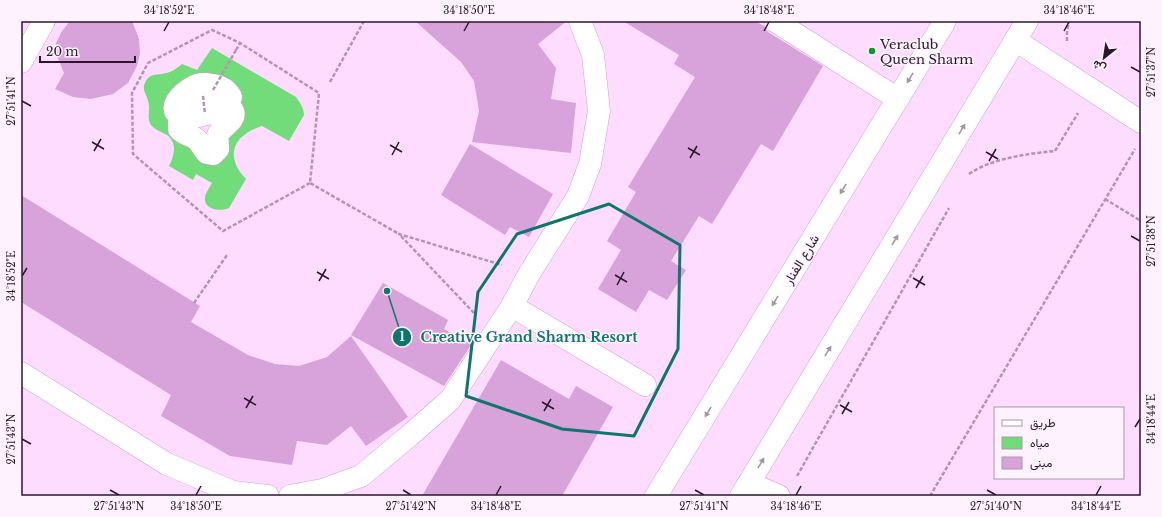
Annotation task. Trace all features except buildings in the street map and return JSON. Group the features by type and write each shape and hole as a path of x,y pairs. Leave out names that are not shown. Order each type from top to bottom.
{"main road":[{"path":"21,62 44,21"},
{"path":"290,496 322,490 361,476 450,400 512,306 529,274 578,196 590,164 599,111 593,55 580,21"},
{"path":"775,21 898,99"},
{"name":"شارع الفنار","path":"656,496 945,21"},
{"path":"745,490 1027,21"},
{"path":"1015,40 1141,122"},
{"path":"512,306 645,385"},
{"path":"21,373 167,464 233,492 268,496"},
{"path":"745,490 786,489"}],"path":[{"path":"330,82 364,21"},
{"path":"1067,44 1069,21"},
{"path":"208,97 240,43"},
{"path":"965,180 969,173 992,163 1029,154 1055,151 1092,90"},
{"path":"930,496 1137,146"},
{"path":"1106,199 1141,221"},
{"path":"786,489 950,208"},
{"path":"493,334 400,234 529,274"},
{"path":"194,303 227,255"}],"highlighted area":[{"path":"609,204 680,245 678,349 634,436 562,429 466,396 478,292 517,234"}],"water":[{"path":"212,48 296,97 304,112 304,115 289,141 262,126 244,135 238,141 234,154 235,162 246,179 229,208 222,210 213,209 207,205 205,201 207,191 212,183 196,174 193,180 169,166 174,150 173,142 167,135 153,127 149,119 149,104 144,88 144,84 148,78 150,76 170,72 182,64 197,70","holes":["181,120 228,123 202,148"]}],"place":[{"name":"Veraclub Queen Sharm","path":"872,51"},
{"name":"Creative Grand Sharm Resort","path":"387,291"}]}
